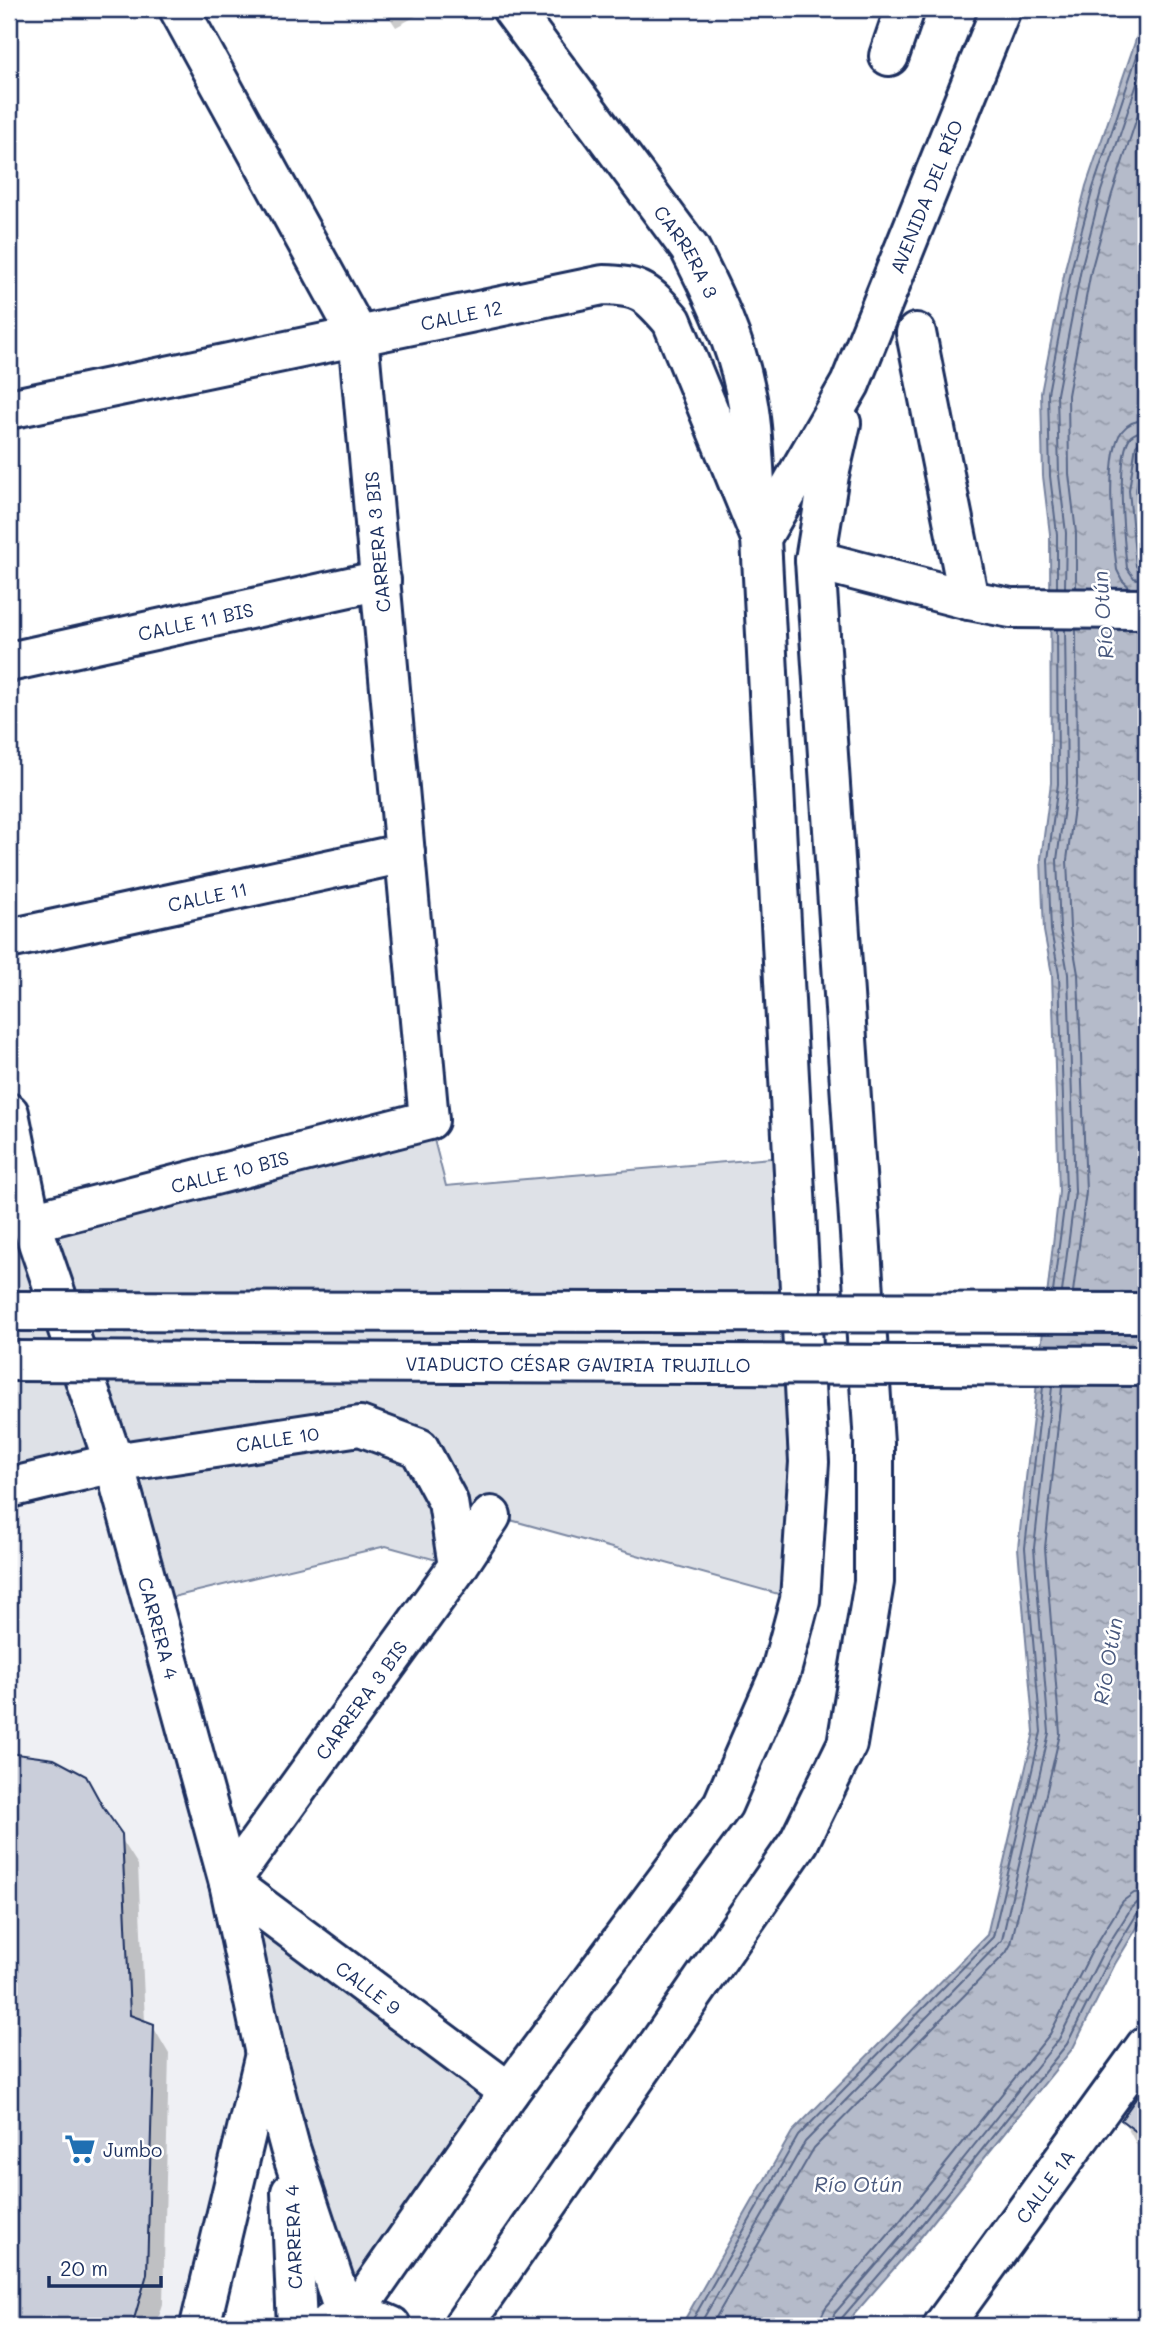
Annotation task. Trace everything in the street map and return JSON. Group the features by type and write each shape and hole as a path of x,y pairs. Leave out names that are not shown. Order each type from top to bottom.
{"main road":[{"name":"CARRERA 3 BIS","path":"179,9 358,335 429,1120"},
{"name":"CARRERA 3","path":"341,2320 723,1804 781,1671 800,1600 809,1462 761,538 746,391 732,342 690,249 512,9"},
{"path":"889,55 905,9"},
{"name":"AVENIDA DEL RÍO","path":"850,384 1001,9"},
{"name":"CALLE 12","path":"9,409 603,285 626,286 650,295 672,321 761,538"},
{"path":"916,333 969,600"},
{"path":"761,538 850,384"},
{"path":"463,2326 799,1842 847,1744 874,1582 874,1443 815,560 829,475 850,384"},
{"path":"815,560 969,600 1011,608 1146,609"},
{"name":"CALLE 11 BIS","path":"9,662 381,580"},
{"name":"CALLE 11","path":"9,939 405,853"},
{"name":"CARRERA 4","path":"9,1113 31,1222 114,1463 229,1882 265,2054 341,2320"},
{"name":"CALLE 10 BIS","path":"31,1222 429,1120"},
{"path":"9,1311 1146,1313"},
{"name":"VIADUCTO CÉSAR GAVIRIA TRUJILLO","path":"9,1361 1146,1366"},
{"name":"CALLE 10","path":"9,1488 114,1463 360,1426 419,1448 448,1502 458,1566"},
{"name":"CARRERA 3 BIS","path":"229,1882 458,1566 491,1516"},
{"name":"CALLE 9","path":"229,1882 509,2092"},
{"name":"CALLE 1A","path":"943,2326 1146,2046"},
{"path":"200,2326 265,2054"},
{"name":"CARRERA 4","path":"290,2148 297,2326"},
{"path":"341,2320 375,2318 391,2326"}],"shaded area":[{"path":"9,1113 30,1222 429,1120 446,1186 795,1156 800,1600 449,1503 458,1566 386,1546 152,1602 114,1463 9,1488"},
{"path":"114,1463 265,2054 200,2326 9,2326 9,1488"},
{"path":"229,1883 509,2092 353,2316"}],"water":[{"name":"Río Otún","path":"1146,10 1146,425 1136,490 1146,604 1146,1913 1115,1964 1073,2048 916,2243 844,2326 681,2326 792,2132 987,1935 1034,1732 1018,1548 1059,1192 1052,974 1044,931 1041,859 1051,783 1050,534 1043,476 1041,393 1066,265 1086,186"}],"building":[{"name":"Jumbo","path":"9,1753 54,1759 86,1776 122,1834 130,2015 154,2024 147,2274 132,2326 9,2326"},
{"path":"1146,2084 1146,2139 1121,2120"}],"place":[{"name":"Jumbo","path":"80,2149"}]}
